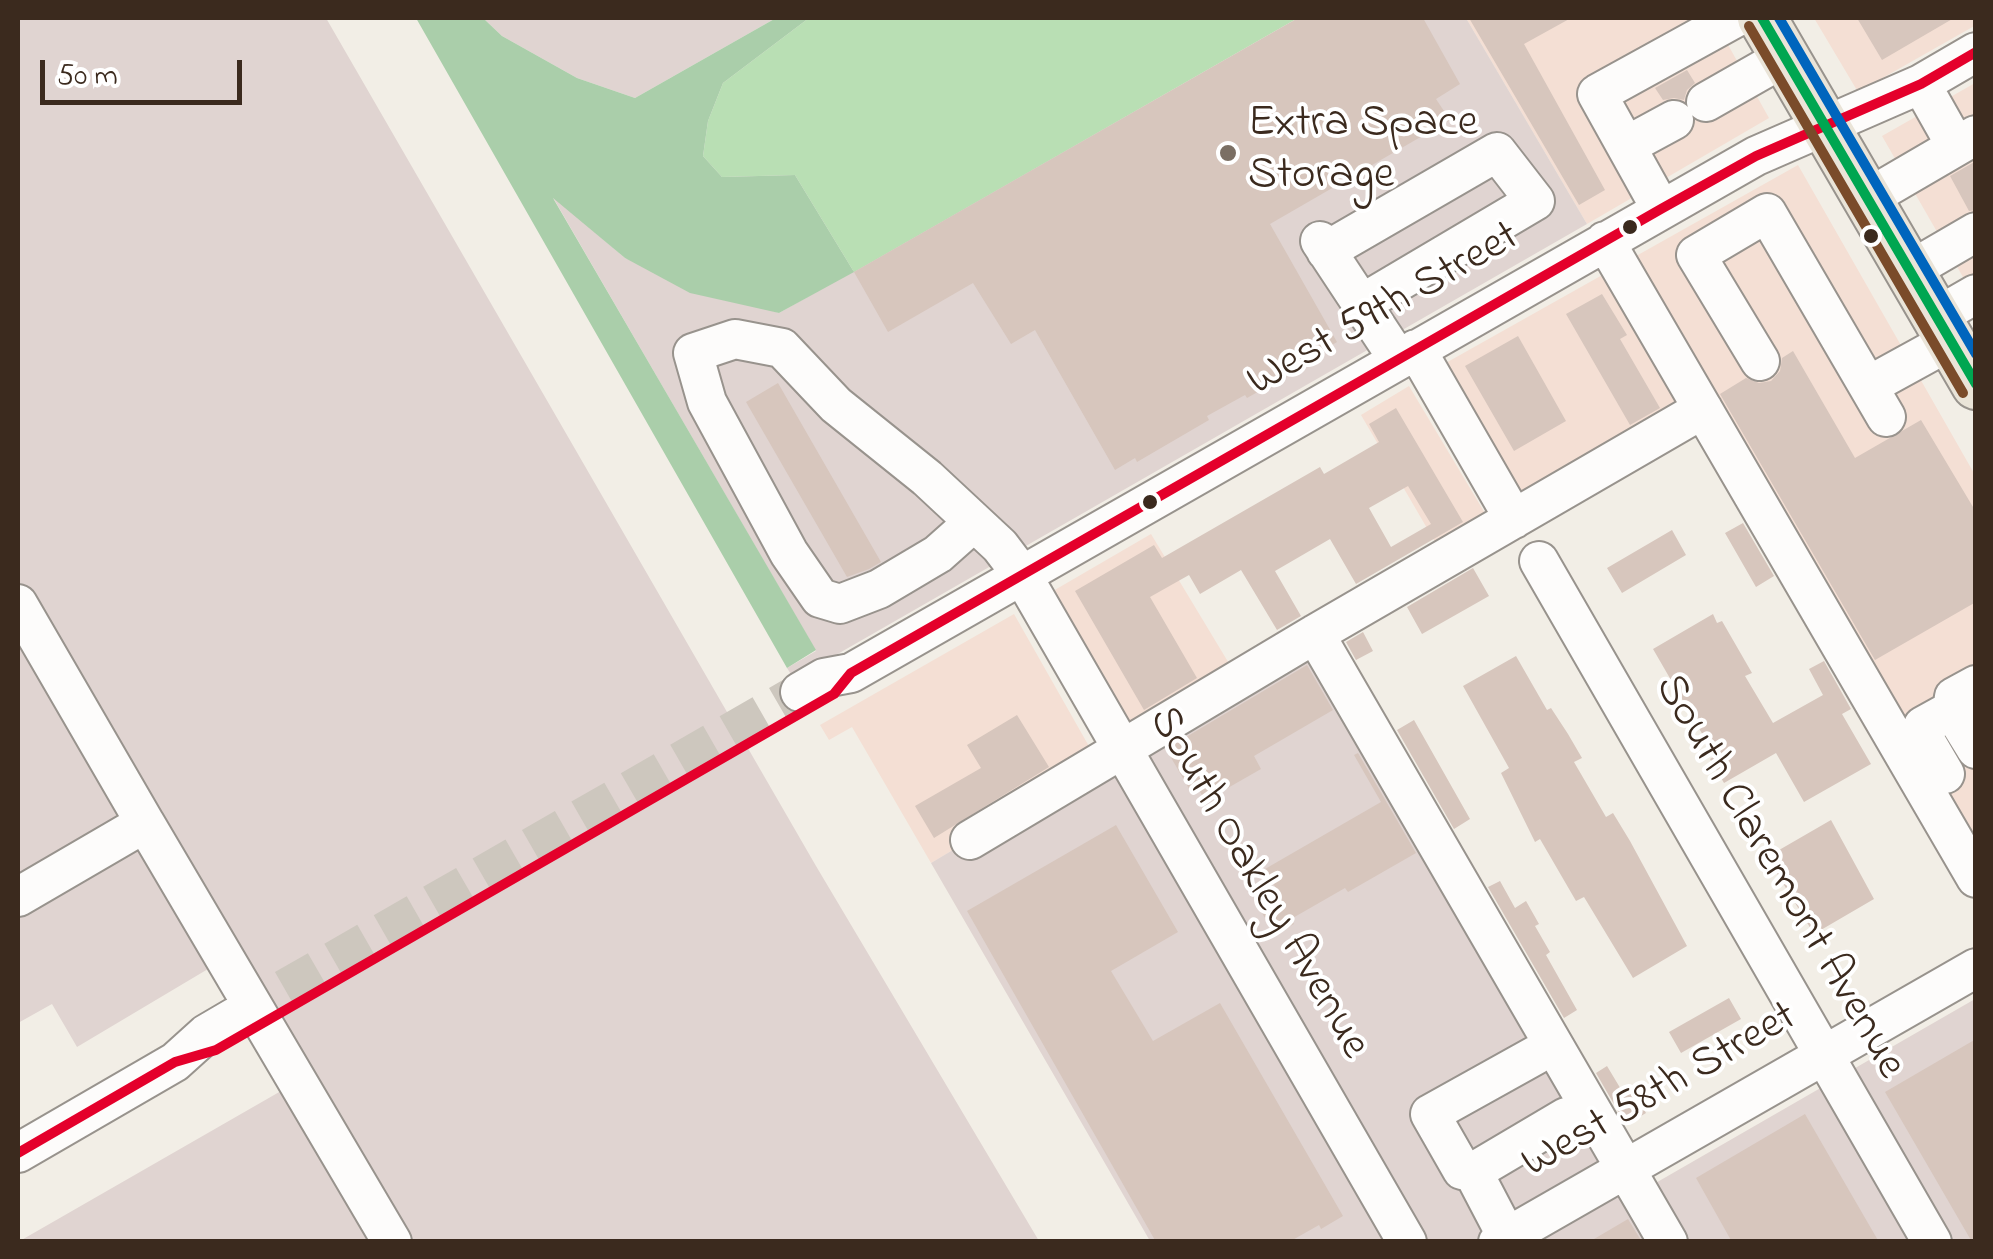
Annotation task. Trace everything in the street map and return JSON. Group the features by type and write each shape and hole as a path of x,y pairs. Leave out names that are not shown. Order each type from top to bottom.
{"main road":[{"path":"1773,37 1909,270 1954,318 1976,385"}],"street":[{"path":"1662,209 1598,94 1735,18"},
{"path":"1626,146 1690,111 1773,37"},
{"name":"West 59th Street","path":"805,699 824,678 851,673 1756,156 1921,84 1976,52"},
{"path":"1868,198 1966,140 1921,84"},
{"path":"1361,304 1535,201 1497,152 1323,246 1361,304 1407,354 1514,519"},
{"path":"1760,361 1696,254 1767,213 1877,402 1954,318"},
{"path":"1909,270 1976,232"},
{"path":"1605,241 1976,878"},
{"name":"South Oakley Avenue","path":"974,522 938,554 878,589 840,604 820,598 789,553 706,402 693,353 735,339 782,348 836,405 926,478 974,522 1000,546 1022,575 1408,1242"},
{"path":"970,840 1703,409"},
{"name":"South Claremont Avenue","path":"1539,561 1932,1242"},
{"path":"18,604 392,1242"},
{"path":"1315,634 1668,1242"},
{"path":"1976,749 1964,697 1923,726 1921,733 1976,826"},
{"path":"18,898 145,823"},
{"name":"West 58th Street","path":"1502,1239 1976,968"},
{"path":"18,1153 175,1062 206,1034 240,1024"},
{"path":"1536,1055 1430,1114 1462,1170 1473,1172 1566,1118"},
{"path":"1473,1172 1502,1239"}],"shaded area":[{"path":"18,18 326,18 816,866 1039,1241 18,1242 281,1091 208,969 77,1047 52,1004 18,1023"},
{"path":"483,18 776,18 635,98 577,78 502,36"},
{"path":"1299,18 1466,18 1587,224 794,679 787,668 816,651 551,194 625,258 779,313"},
{"path":"1466,18 1713,18 1769,118 1587,224"},
{"path":"1814,18 1975,18 1976,25 1858,92"},
{"path":"1975,83 1975,298 1882,136"},
{"path":"1798,165 1975,475 1975,878 1703,409 1528,511 1444,364"},
{"path":"1409,386 1495,530 1445,559 1361,415"},
{"path":"1151,534 1239,680 1139,739 1053,591"},
{"path":"1014,614 1099,764 931,863 852,727 829,740 820,725"},
{"path":"1315,634 1640,1192 1975,999 1975,1241 1150,1241 931,863"}],"green space":[{"path":"416,18 483,18 502,36 577,78 635,98 776,18 809,18 723,83 708,121 703,156 722,177 795,175 854,272 779,313 690,293 625,258 553,198 816,650 787,668"},
{"path":"809,18 1298,18 854,272 795,175 722,177 703,156 708,121 723,83"}],"building":[{"name":"Extra Space Storage","path":"1298,18 1423,18 1460,84 1436,99 1450,120 1270,224 1337,342 1317,354 1319,357 1207,416 1209,420 1137,462 1135,458 1115,470 1035,330 1011,344 973,283 888,332 854,272"},
{"path":"1469,18 1571,18 1524,44 1605,190 1579,205"},
{"path":"1857,18 1954,18 1882,60"},
{"path":"1687,70 1695,83 1684,100 1663,100 1655,88"},
{"path":"1976,161 1976,210 1969,211 1950,176"},
{"path":"1602,294 1627,335 1620,339 1660,408 1630,425 1566,314"},
{"path":"1518,336 1566,421 1514,451 1465,366"},
{"path":"1793,351 1855,458 1921,420 1976,512 1976,602 1875,660 1720,394 1746,378 1759,383 1771,381 1780,371 1782,358"},
{"path":"778,383 881,562 869,569 847,577 746,402"},
{"path":"1396,408 1463,522 1356,584 1330,539 1275,571 1301,616 1277,630 1241,570 1200,594 1189,575 1150,597 1197,678 1144,710 1075,591 1154,545 1162,558 1320,467 1324,474 1379,442 1369,424","holes":["1408,486 1431,524 1391,547 1369,508"]},
{"path":"1743,523 1774,576 1756,587 1725,533"},
{"path":"1672,530 1686,555 1622,593 1607,568"},
{"path":"1473,568 1489,596 1422,634 1407,607"},
{"path":"1713,614 1717,623 1722,621 1752,673 1745,676 1773,723 1823,695 1809,669 1824,661 1851,709 1842,714 1871,764 1804,802 1776,753 1724,783 1710,759 1715,756 1653,649"},
{"path":"1363,632 1373,651 1356,660 1346,642"},
{"path":"1516,656 1547,710 1551,708 1568,734 1582,758 1574,762 1606,817 1613,813 1687,946 1633,978 1584,897 1576,901 1540,839 1535,842 1501,773 1509,768 1463,686"},
{"path":"1307,665 1333,710 1254,756 1261,769 1204,799 1198,788 1191,792 1166,749"},
{"path":"1017,715 1049,767 934,838 915,806 981,768 967,745"},
{"path":"1414,720 1470,819 1454,829 1397,730"},
{"path":"1358,753 1416,853 1291,919 1294,924 1275,934 1257,905 1278,892 1265,869 1381,802 1354,755"},
{"path":"1831,820 1874,899 1814,934 1767,857"},
{"path":"1116,825 1178,932 1111,971 1153,1041 1220,1003 1343,1216 1321,1229 1319,1225 1289,1242 1156,1242 967,911"},
{"path":"1500,881 1515,908 1526,901 1539,924 1535,926 1550,952 1546,955 1577,1010 1564,1018 1488,887"},
{"path":"1729,998 1741,1019 1681,1053 1669,1032"},
{"path":"1976,1039 1976,1242 1972,1242 1885,1092"},
{"path":"1607,1066 1622,1091 1630,1086 1646,1113 1626,1125 1596,1073"},
{"path":"1805,1114 1879,1242 1732,1242 1696,1178"},
{"path":"1628,1219 1642,1242 1589,1242"}],"tunnel":[{"path":"235,1017 800,692"}],"transit line":[{"path":"1762,18 1976,384"},
{"path":"1779,18 1976,354"},
{"path":"1749,26 1963,393"},
{"path":"18,1153 175,1062 216,1050 834,694 851,673 1661,209 1756,156 1921,84 1976,52"}],"place":[{"name":"Extra Space Storage","path":"1228,153"}]}
